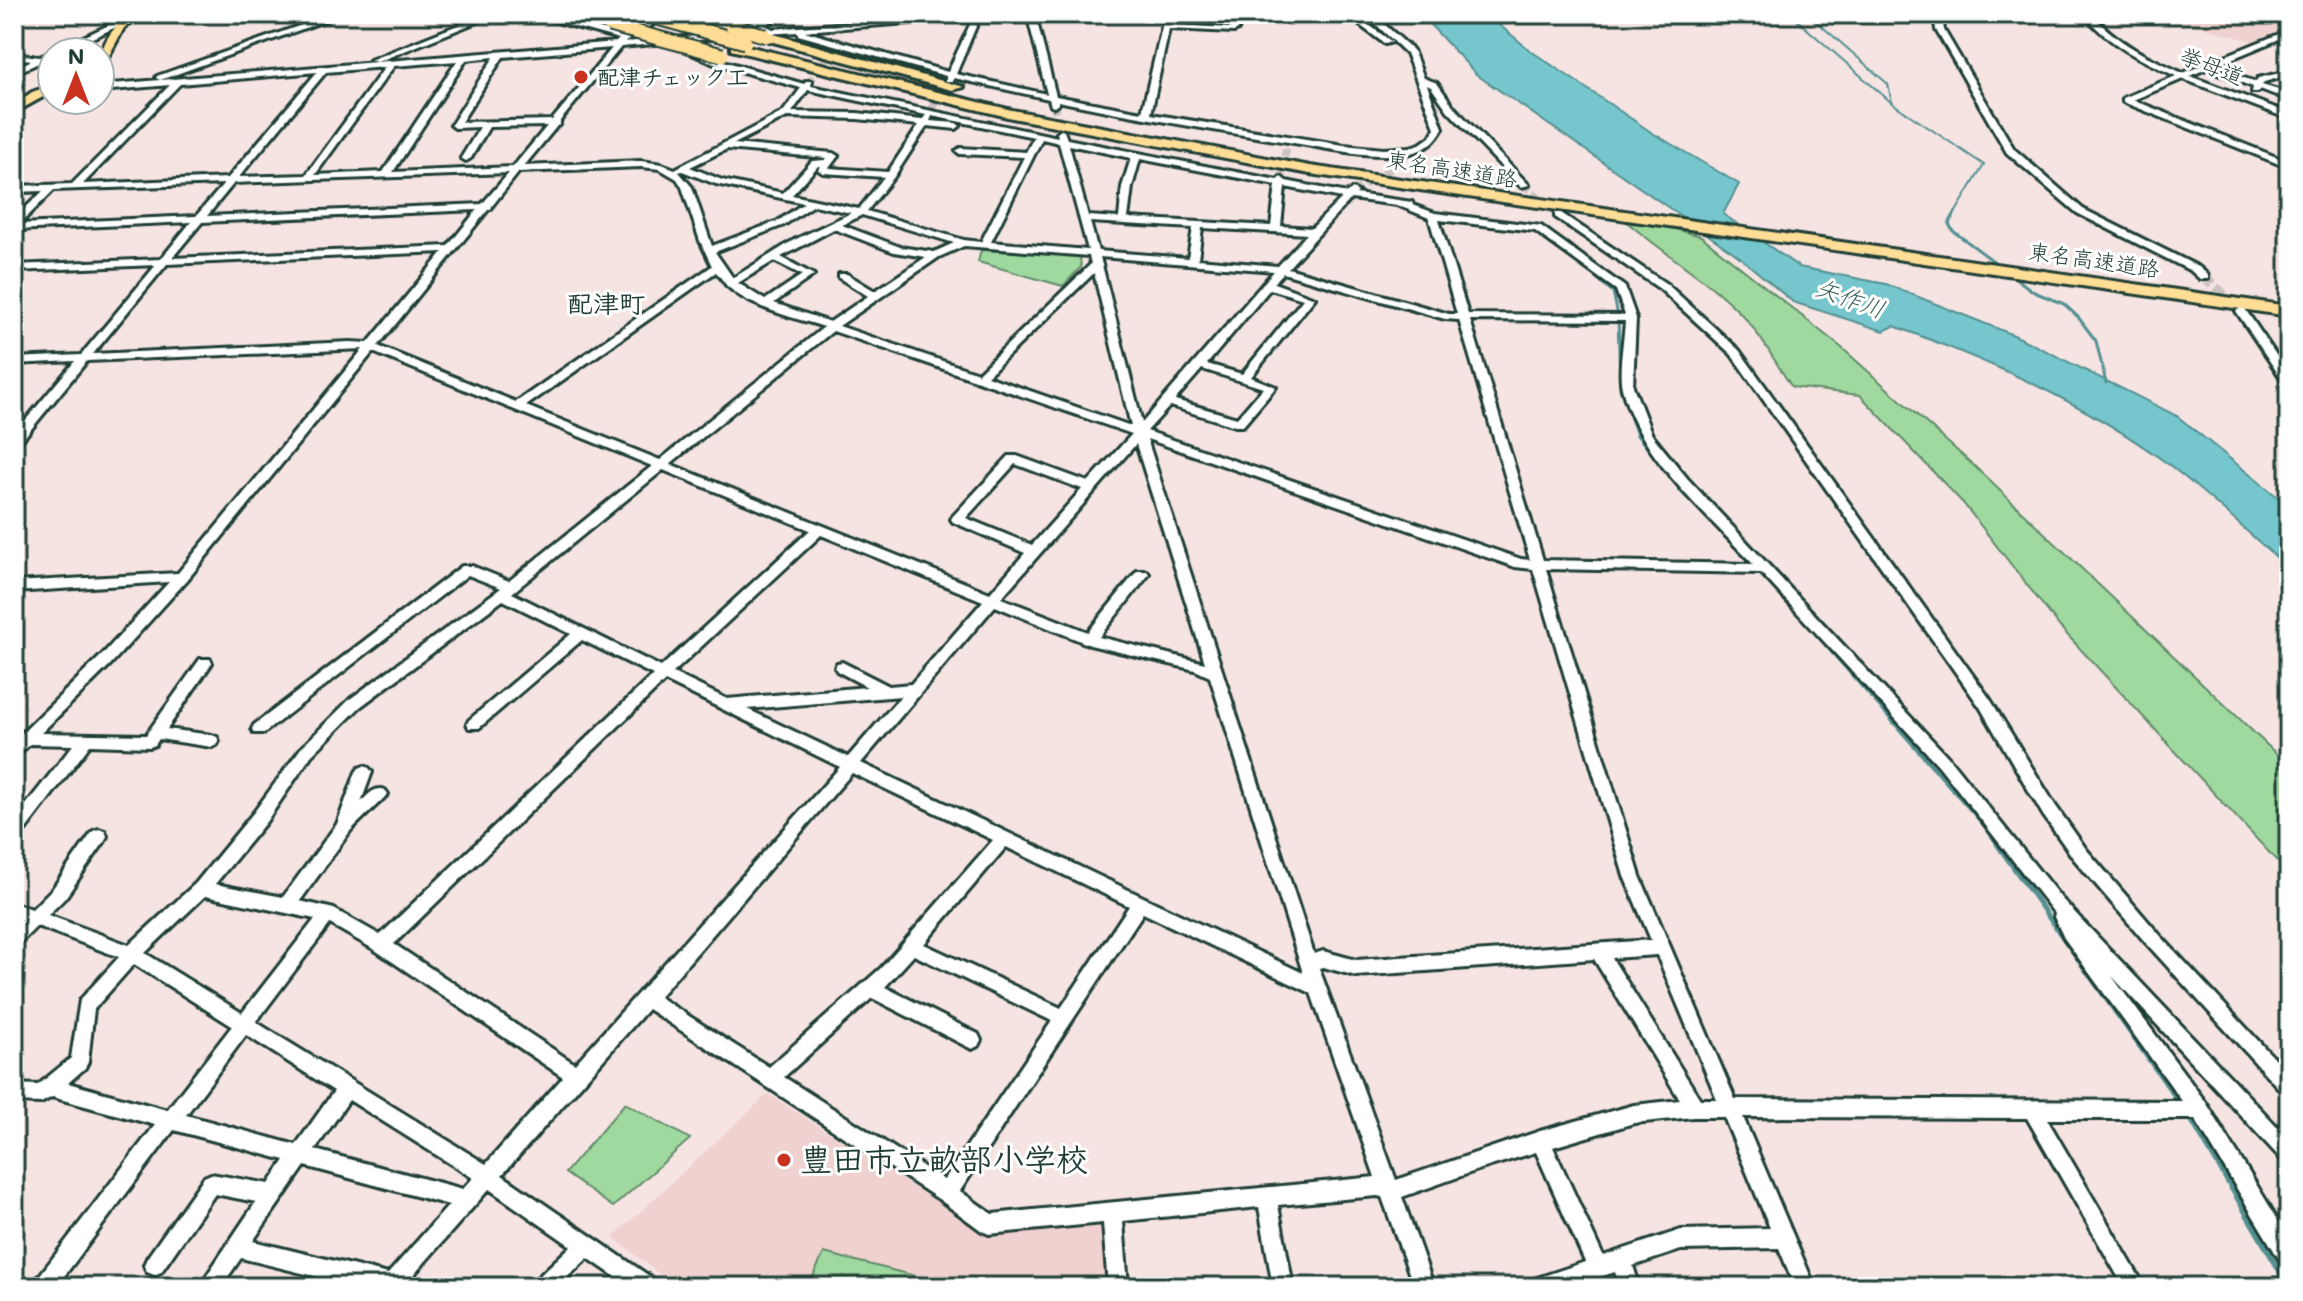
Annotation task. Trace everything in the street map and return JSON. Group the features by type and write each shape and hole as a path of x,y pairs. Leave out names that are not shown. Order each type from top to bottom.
{"highway":[{"path":"571,14 609,25 734,48"},
{"name":"東名高速道路","path":"631,15 734,48 1012,114 1310,170 2167,288 2289,302"},
{"path":"700,15 766,30 964,89 1236,149"},
{"name":"東名高速道路","path":"734,48 1018,108 1236,149 1601,210"},
{"name":"東名高速道路","path":"2167,288 2289,311"}],"main road":[{"path":"116,36 125,21 137,14"},
{"path":"14,110 36,98"}],"street":[{"path":"142,85 340,14"},
{"path":"360,67 493,14"},
{"path":"532,14 622,41"},
{"path":"17,746 106,660 182,577 622,41 666,14"},
{"path":"739,14 766,30"},
{"path":"766,30 781,14"},
{"path":"116,87 500,55 622,41 655,42 766,30 990,14"},
{"path":"1031,14 1054,101"},
{"path":"1146,115 1169,14"},
{"path":"1166,27 1234,30 1238,14"},
{"path":"1349,14 1417,65"},
{"path":"793,30 834,47 1054,101 1287,141 1398,151 1418,147 1432,140 1438,132 1417,65 1406,47 1369,14"},
{"path":"1948,14 1939,22 1940,30 2010,151 2080,211 2200,273"},
{"name":"挙母道","path":"2088,14 2114,41 2183,75 2289,116"},
{"path":"950,77 978,15"},
{"path":"92,36 125,21"},
{"path":"2286,35 2126,100 2289,165"},
{"path":"655,42 808,85 1039,136 1063,137 1136,156 1400,203 1561,217 1664,287 1735,352 1985,703 2049,810 2080,854 2152,938 2289,1087"},
{"path":"500,55 455,125 557,123"},
{"path":"14,56 36,59"},
{"path":"386,175 463,58"},
{"path":"14,72 36,61"},
{"path":"308,178 391,64"},
{"path":"2210,69 2286,94"},
{"path":"14,442 323,70"},
{"path":"2249,100 2261,80 2289,73"},
{"path":"1419,79 1434,85 1451,109 1524,185"},
{"path":"74,187 177,82"},
{"path":"679,169 786,114 808,85"},
{"path":"730,284 808,237 861,212 891,175 931,111"},
{"path":"786,114 991,126"},
{"path":"466,158 486,124"},
{"path":"984,246 1039,136"},
{"path":"1063,137 1138,431 1309,964 1424,1287"},
{"path":"724,146 833,156 823,170 891,175"},
{"path":"960,151 1030,155"},
{"path":"1398,151 1399,163"},
{"path":"1123,221 1136,156"},
{"path":"787,194 815,163 828,163"},
{"path":"14,189 648,165 679,169 719,182 861,212 963,243 1094,260 1281,269 1449,317 1631,318"},
{"path":"679,169 715,268 730,284 766,304 1520,564 1540,567 1767,569"},
{"path":"1276,229 1280,182"},
{"path":"14,226 51,188"},
{"path":"237,1247 391,1286 851,764 991,598 1138,431 1168,402 1313,231 1351,194"},
{"path":"709,251 781,223 813,201"},
{"path":"1400,203 1433,216 1538,228 1621,289 1631,318 1627,386 1646,436 1683,481 1944,762 2055,903 2289,1153"},
{"path":"14,226 488,207"},
{"path":"1433,216 1632,876 1805,1287"},
{"path":"1085,219 1313,231"},
{"path":"781,223 808,237"},
{"path":"1192,263 1198,224"},
{"path":"833,225 898,250 935,255"},
{"path":"14,1093 41,1094 79,1062 86,1006 132,954 202,888 260,817 306,752 355,703 507,591 874,295 935,255 963,243"},
{"path":"14,268 452,249"},
{"path":"766,304 809,275 774,257"},
{"path":"979,378 1094,260"},
{"path":"518,406 715,268"},
{"path":"843,276 874,295"},
{"path":"1244,379 1310,298 1269,285"},
{"path":"2241,311 2289,382"},
{"path":"14,361 350,345 371,347 1090,639 1198,666 1216,674"},
{"path":"1168,402 1239,423 1270,387 1200,365"},
{"path":"1033,551 957,519 1013,459 1089,487"},
{"path":"381,945 819,529"},
{"path":"259,729 467,569 580,634 662,675 1318,988"},
{"path":"1090,639 1142,574"},
{"path":"14,587 182,577"},
{"path":"474,724 580,634"},
{"path":"17,746 85,741 150,741 205,663"},
{"path":"842,667 886,691"},
{"path":"725,705 915,689"},
{"path":"155,733 212,741"},
{"path":"14,832 85,741"},
{"path":"344,827 364,772"},
{"path":"287,905 344,827 380,794"},
{"path":"14,938 59,893 99,836"},
{"path":"769,1079 871,989 1005,837"},
{"path":"202,888 328,914 381,945 577,1076"},
{"path":"2055,903 2070,933 2200,1110 2289,1257"},
{"path":"947,1193 1140,904"},
{"path":"14,910 35,915 132,954 487,1176 648,1287"},
{"path":"43,1287 328,914"},
{"path":"911,946 1064,1018"},
{"path":"1309,964 1323,959 1356,968 1663,947"},
{"path":"1599,952 1695,1108"},
{"path":"871,989 972,1040"},
{"path":"646,998 947,1193 989,1224 1377,1186 1395,1190 1540,1140 1634,1114 1695,1108 2200,1110"},
{"path":"50,1087 466,1200"},
{"path":"209,1287 347,1088"},
{"path":"2032,1110 2135,1287"},
{"path":"1540,1140 1598,1268"},
{"path":"154,1265 211,1184 273,1195"},
{"path":"1267,1197 1283,1287"},
{"path":"1112,1212 1118,1287"},
{"path":"1538,1287 1681,1240 1785,1238"},
{"path":"542,1287 588,1244"},
{"path":"1621,1259 1630,1287"}],"shaded area":[{"path":"2155,14 2289,14 2289,26 2255,42"},
{"name":"豊田市立畝部小学校","path":"768,1094 986,1233 1103,1225 1106,1287 675,1287 613,1237"}],"green space":[{"path":"1628,223 1660,225 1701,236 1842,348 1972,464 2289,766 2289,874 2060,627 1963,503 1860,395 1792,387 1743,316 1716,291"},
{"path":"981,250 1080,256 1081,267 1063,286 978,262"},
{"path":"625,1103 690,1139 613,1207 565,1173"},
{"path":"824,1253 959,1287 808,1287"}],"water":[{"name":"矢作川","path":"1420,14 1486,14 1531,51 1651,132 1739,184 1723,214 1799,267 1886,284 2016,336 2177,416 2289,506 2289,568 2168,464 2070,403 2001,369 1894,326 1884,331 1793,302 1737,255 1477,75"}],"waterway":[{"path":"1790,14 1892,103"},
{"path":"1808,14 1888,84 1892,103"},
{"path":"1892,103 1984,165 1954,215"},
{"path":"1955,213 1949,224 1953,231 2000,266"},
{"path":"1577,261 1613,292 1618,316 1620,389 1637,435 1681,491"},
{"path":"2010,274 2034,292 2064,304 2078,317 2096,341 2106,383"},
{"path":"1679,489 1755,567"},
{"path":"1796,611 1999,846"},
{"path":"1997,844 2181,1105"},
{"path":"2189,1116 2289,1287"}],"tunnel":[{"path":"809,83 833,49"},
{"path":"932,109 949,79"},
{"path":"1054,104 1061,133"},
{"path":"1281,180 1287,143"},
{"path":"1353,192 1399,163"},
{"path":"1524,185 1558,215"},
{"path":"2204,277 2238,308"}],"place":[{"name":"配津チェック工","path":"581,77"},
{"name":"豊田市立畝部小学校","path":"784,1160"}],"district":[{"name":"配津町","path":"606,304"}]}
